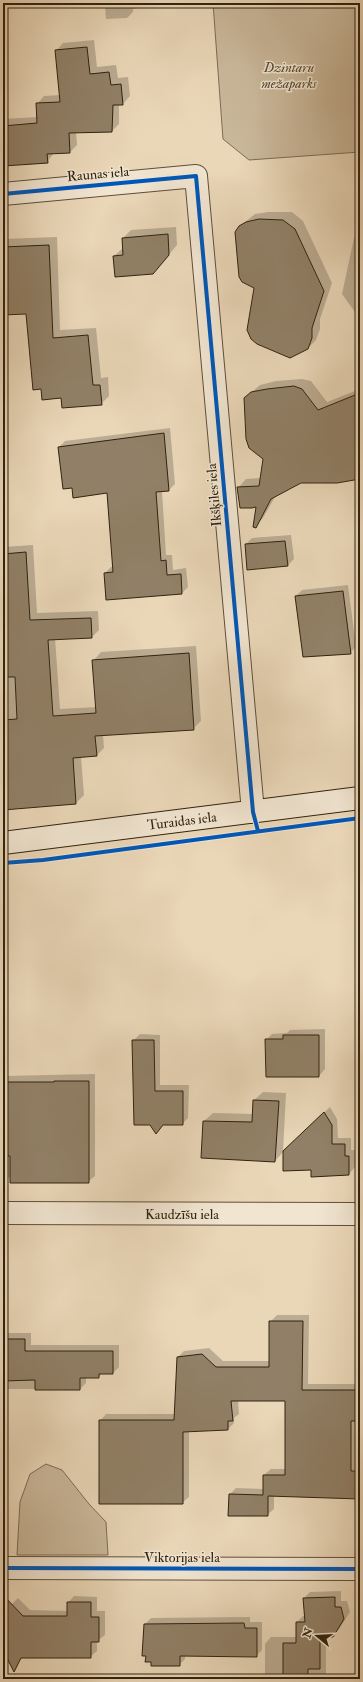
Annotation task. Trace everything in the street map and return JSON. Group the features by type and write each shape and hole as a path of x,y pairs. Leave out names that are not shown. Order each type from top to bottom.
{"street":[{"name":"Raunas iela","path":"3,194 196,176"},
{"name":"Ikšķiles iela","path":"196,176 253,812"},
{"name":"Turaidas iela","path":"3,843 360,798"},
{"name":"Kaudzīšu iela","path":"3,1213 360,1214"},
{"name":"Viktorijas iela","path":"3,1568 360,1569"}],"green space":[{"name":"Dzintaru mežaparks","path":"213,3 360,3 360,152 249,160 223,139"},
{"path":"46,1464 62,1470 89,1504 106,1522 108,1555 17,1555 20,1502 30,1474"}],"building":[{"path":"87,47 90,74 109,72 111,85 121,84 123,105 113,105 112,132 69,133 70,153 47,154 48,163 3,166 3,126 37,123 36,103 60,102 55,50"},
{"path":"259,219 283,220 295,229 324,291 312,328 312,338 308,349 290,358 257,344 251,339 247,330 254,288 242,282 239,277 235,232 239,226 246,222"},
{"path":"168,234 169,255 153,274 115,277 113,256 123,255 122,238"},
{"path":"49,245 53,338 88,335 93,385 100,385 102,405 62,408 61,398 42,400 41,389 33,390 26,314 3,315 3,247"},
{"path":"294,386 302,389 318,410 360,393 360,479 337,483 301,483 271,499 256,528 253,527 256,507 240,508 237,487 259,486 263,459 249,448 246,439 244,398 251,392"},
{"path":"164,433 169,491 156,492 161,561 166,560 167,575 181,574 182,594 106,600 104,573 113,572 107,493 73,498 72,488 63,489 58,447"},
{"path":"285,541 288,566 247,570 245,544"},
{"path":"26,552 30,620 91,618 92,638 48,640 53,716 96,713 92,660 189,653 194,730 95,736 97,756 73,758 76,804 3,810 3,720 17,719 15,677 3,677 3,554"},
{"path":"343,591 351,654 303,657 295,596"},
{"path":"283,1035 319,1035 319,1077 266,1077 265,1039 283,1039"},
{"path":"132,1040 154,1040 155,1091 183,1091 183,1125 163,1125 156,1134 150,1125 134,1125"},
{"path":"89,1081 89,1183 10,1183 10,1156 3,1156 3,1126 7,1126 7,1082"},
{"path":"253,1100 279,1101 275,1162 201,1158 203,1121 252,1122"},
{"path":"324,1112 332,1125 332,1144 345,1144 345,1156 349,1156 349,1175 311,1177 311,1170 283,1171 283,1151"},
{"path":"269,1321 303,1321 302,1390 360,1390 360,1421 351,1421 351,1471 360,1471 360,1499 268,1496 268,1516 228,1516 229,1494 263,1495 263,1475 285,1475 285,1401 231,1401 233,1421 228,1421 228,1430 183,1432 183,1504 99,1504 99,1420 174,1420 177,1357 202,1354 216,1367 269,1367"},
{"path":"3,1339 25,1339 25,1351 113,1351 113,1374 99,1374 99,1378 80,1378 80,1390 35,1390 35,1380 3,1381"},
{"path":"3,1595 23,1616 67,1616 67,1602 91,1602 91,1617 99,1617 99,1642 91,1642 91,1658 21,1658 14,1672 7,1658 3,1658"},
{"path":"335,1597 335,1607 341,1607 344,1619 333,1637 320,1637 320,1669 308,1669 308,1679 283,1679 283,1643 296,1643 296,1622 305,1622 303,1598"},
{"path":"244,1623 245,1628 257,1628 257,1657 180,1656 180,1666 151,1666 151,1662 145,1662 146,1656 142,1656 144,1624"}],"cycle path":[{"path":"3,194 196,176 253,812 258,831"},
{"path":"3,863 43,860 360,818"},
{"path":"3,1568 360,1569"}]}
